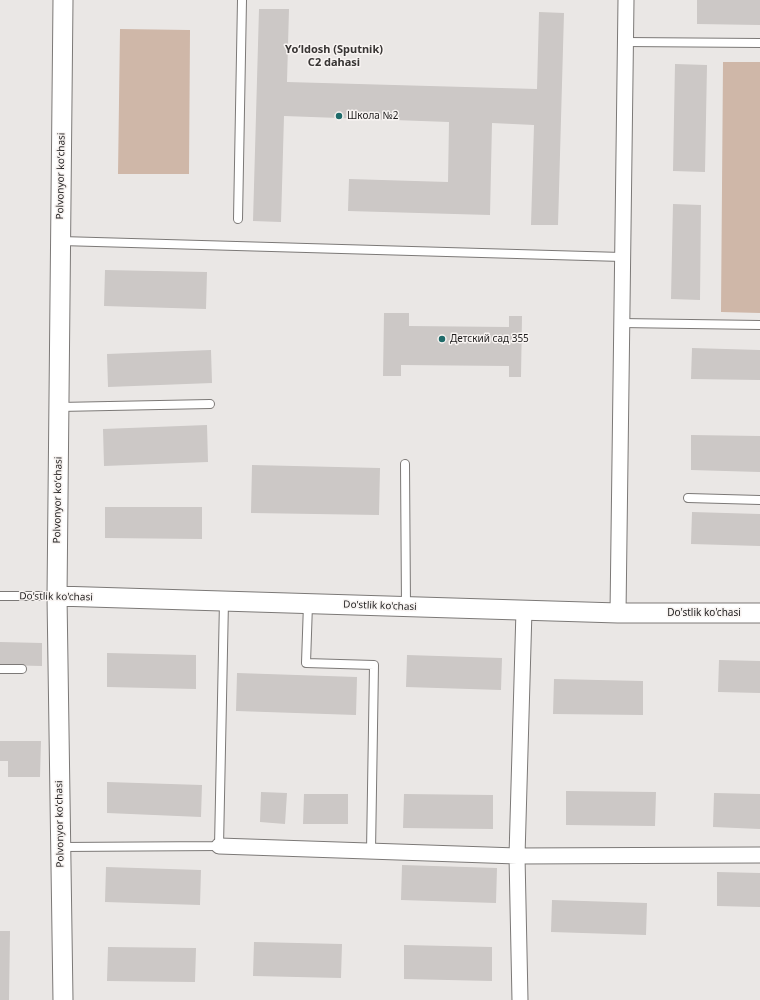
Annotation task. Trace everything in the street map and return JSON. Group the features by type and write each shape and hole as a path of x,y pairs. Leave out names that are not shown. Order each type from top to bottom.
{"street":[{"name":"Polvonyor koʻchasi","path":"63,0 57,596 63,1000"},
{"path":"618,613 626,0"},
{"name":"Do'stlik ko'chasi","path":"57,596 618,613 760,613"},
{"path":"520,1000 517,856 524,610"},
{"path":"220,846 517,856 760,855"}],"lane":[{"path":"238,219 242,0"},
{"path":"625,42 760,43"},
{"path":"61,241 622,257"},
{"path":"621,323 760,325"},
{"path":"59,407 210,404"},
{"path":"405,464 406,607"},
{"path":"688,498 760,500"},
{"name":"Do'stlik ko'chasi","path":"0,596 57,596"},
{"path":"61,847 220,846 224,601"},
{"path":"308,604 306,663 374,665 371,851"},
{"path":"0,669 22,669"}],"shaded area":[{"path":"120,29 190,30 189,174 118,174"},
{"path":"723,62 760,62 760,313 721,312"}],"building":[{"path":"697,0 760,0 760,25 697,24"},
{"path":"259,9 289,9 287,82 537,89 539,12 564,13 558,225 531,225 534,125 492,123 490,215 348,211 349,179 448,182 449,122 284,116 281,222 253,221"},
{"path":"675,64 707,65 705,172 673,171"},
{"path":"673,204 701,205 700,300 671,299"},
{"path":"105,270 207,272 206,309 104,306"},
{"path":"384,313 409,313 409,326 509,327 509,316 522,316 521,377 509,377 509,366 401,365 401,376 383,376"},
{"path":"692,348 760,350 760,380 691,379"},
{"path":"211,350 212,383 108,387 107,354"},
{"path":"207,425 208,462 104,466 103,429"},
{"path":"691,435 760,436 760,472 691,470"},
{"path":"252,465 380,468 379,515 251,513"},
{"path":"105,507 202,507 202,539 105,538"},
{"path":"692,512 760,514 760,546 691,544"},
{"path":"0,642 42,643 42,666 0,665"},
{"path":"107,653 196,655 196,689 107,687"},
{"path":"407,655 502,658 501,690 406,687"},
{"path":"719,660 760,661 760,693 718,692"},
{"path":"237,673 357,677 356,715 236,711"},
{"path":"554,679 643,681 643,715 553,714"},
{"path":"0,741 41,741 40,777 8,777 8,761 0,761"},
{"path":"107,782 202,785 201,817 107,813"},
{"path":"566,791 656,792 655,826 566,825"},
{"path":"261,792 287,793 285,824 260,822"},
{"path":"714,793 760,794 760,829 713,827"},
{"path":"304,794 348,794 348,824 303,824"},
{"path":"404,794 493,795 493,829 403,828"},
{"path":"402,865 497,868 496,903 401,900"},
{"path":"106,867 201,870 200,905 105,902"},
{"path":"717,872 760,873 760,907 717,906"},
{"path":"552,900 647,903 646,935 551,932"},
{"path":"0,931 10,931 9,1000 0,1000"},
{"path":"254,942 342,944 341,978 253,976"},
{"path":"404,945 492,947 492,981 404,979"},
{"path":"108,947 196,948 195,982 107,981"}],"place":[{"name":"Школа №2","path":"339,116"},
{"name":"Детский сад 355","path":"442,339"}],"district":[{"name":"Yo‘ldosh (Sputnik) C2 dahasi","path":"334,56"}]}
